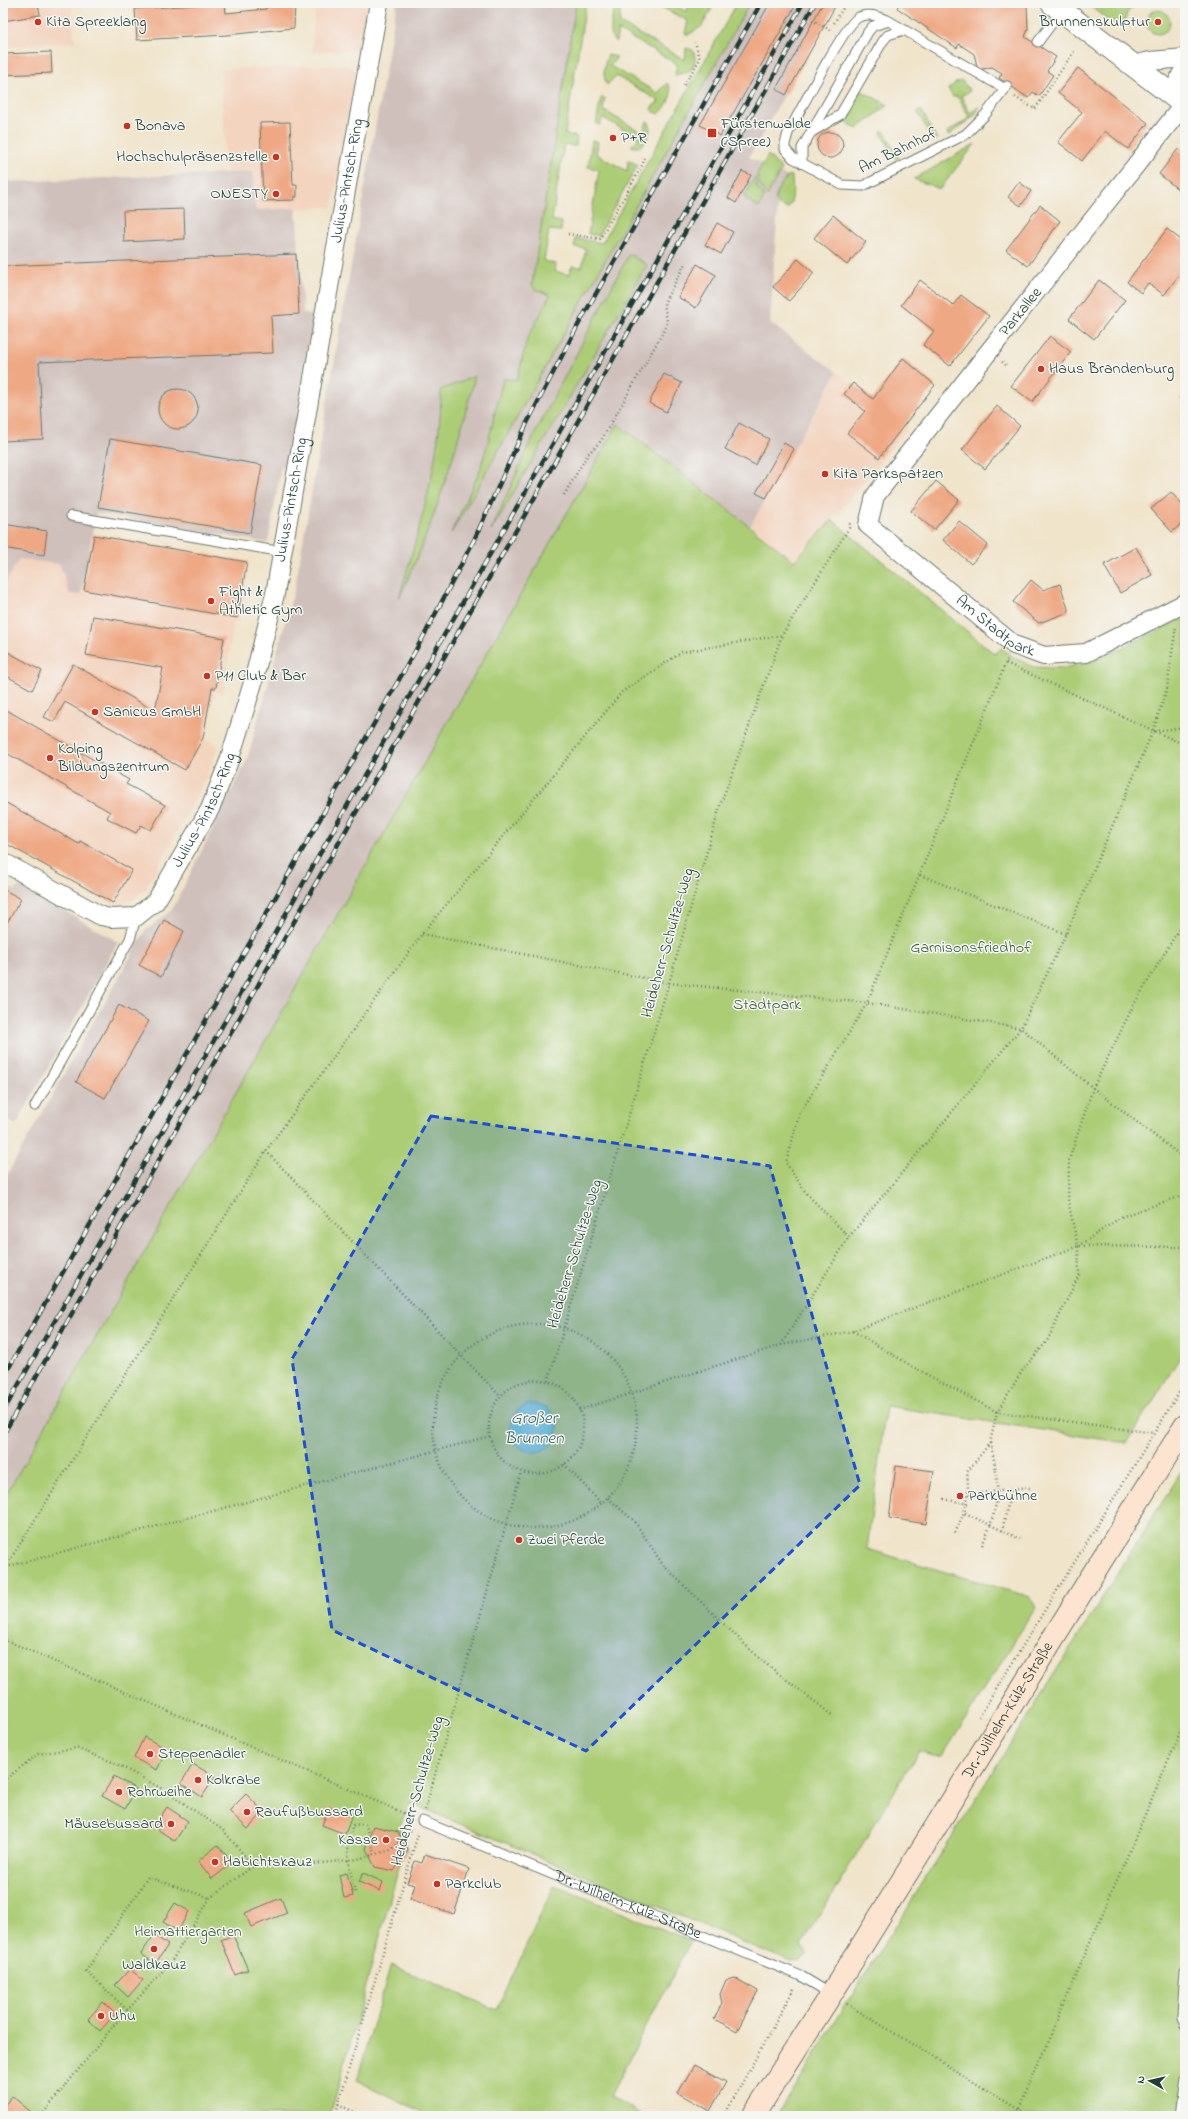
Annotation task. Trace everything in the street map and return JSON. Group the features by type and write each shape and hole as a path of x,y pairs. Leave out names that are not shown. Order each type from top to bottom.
{"main road":[{"name":"Dr.-Wilhelm-Külz-Straße","path":"753,2116 831,1994 1185,1426"}],"street":[{"name":"Julius-Pintsch-Ring","path":"136,917 156,901 186,851 219,788 252,686 266,633 283,552 379,3"},
{"path":"1057,6 1182,102"},
{"path":"1134,65 1150,61 1185,58"},
{"path":"1182,102 1178,81 1185,67"},
{"name":"Parkallee","path":"868,525 875,496 1182,102"},
{"name":"Am Stadtpark","path":"868,525 1014,645 1044,656 1086,653 1181,605"},
{"path":"3,862 101,916 111,918 136,917"}],"lane":[{"path":"1038,42 1057,6"},
{"name":"Am Bahnhof","path":"889,21 870,15 859,17 852,24 788,133 785,144 786,152 793,158 842,185 863,186 966,134 985,115 1006,88"},
{"path":"802,163 802,148 868,32 873,26 889,21 1006,88"},
{"path":"811,133 840,115 883,41 888,35 904,30"},
{"path":"71,516 283,552"},
{"path":"35,1106 130,939 136,917"},
{"name":"Dr.-Wilhelm-Külz-Straße","path":"422,1821 801,1976 831,1994"},
{"path":"1185,1971 1182,2017 1185,2024"},
{"path":"1180,2116 1185,2078"}],"path":[{"path":"812,20 830,30"},
{"path":"684,85 700,59 695,42"},
{"path":"1006,88 1035,109 1075,50"},
{"path":"568,234 600,239 643,164 644,158"},
{"path":"564,495 588,454 601,441 666,327 667,321 664,303 686,262"},
{"name":"Heideherr-Schultze-Weg","path":"548,1382 669,983 720,806 782,635 848,528"},
{"path":"781,1345 848,1237 1022,1028 1066,934 1153,731 1167,688 1181,605"},
{"path":"3,1571 266,1151 422,934 622,692 682,652 782,635"},
{"path":"848,1237 806,1193 786,1163 799,1115 867,1003 1014,645"},
{"path":"1006,663 1185,745"},
{"path":"1153,731 1178,728 1185,724"},
{"path":"920,875 1066,934"},
{"path":"955,1532 968,1504 969,1494 967,1472 990,1443 997,1412 1022,1371 1050,1334 1079,1276 1078,1246 1068,1202 1069,1160 1093,1088 1133,1006 1185,919"},
{"path":"422,934 669,983 867,1003 1022,1028 1093,1088 1185,1159"},
{"path":"266,1151 500,1396"},
{"path":"579,1410 781,1345 853,1331 1078,1246 1123,1216 1185,1195"},
{"path":"1078,1246 1185,1247"},
{"path":"536,1323 570,1329 601,1347 624,1374 637,1407 637,1442 626,1475 602,1504 574,1522 540,1530 506,1525 478,1512 454,1490 438,1462 433,1430 436,1398 450,1368 462,1356 473,1344 501,1329 536,1323"},
{"path":"853,1331 915,1368 997,1412 1154,1433"},
{"path":"530,1380 557,1384 568,1392 577,1403 583,1430 580,1444 573,1456 564,1464 550,1472 536,1474 522,1472 509,1465 498,1455 490,1436 490,1414 500,1396 517,1383 530,1380"},
{"path":"976,1722 1185,1383"},
{"path":"5,1567 490,1436"},
{"path":"982,1545 991,1525 998,1491 996,1468 990,1443"},
{"path":"564,1464 602,1504"},
{"name":"Heideherr-Schultze-Weg","path":"335,2116 422,1821 522,1472"},
{"path":"969,1494 1030,1488"},
{"path":"1002,1531 1011,1490"},
{"path":"608,1498 634,1522 663,1565 754,1654 833,1716"},
{"path":"944,1499 968,1504"},
{"path":"965,1513 1020,1540"},
{"path":"3,1639 422,1821 390,1850 348,1860 313,1864 253,1866 210,1898 171,1962 127,2010 41,2116"},
{"path":"1016,2116 1185,1721"},
{"path":"3,1781 38,1754 76,1748 115,1763 164,1790 223,1830 253,1866"},
{"path":"355,1892 348,1860 348,1842 353,1825 365,1824 371,1838 374,1855"},
{"path":"127,2010 86,1971 148,1877 210,1898"},
{"path":"724,2116 801,1976"},
{"path":"831,1994 1029,2116"},
{"path":"338,2104 362,2116"}],"highlighted area":[{"path":"431,1116 770,1166 860,1485 586,1751 332,1630 292,1359"}],"shaded area":[{"name":"Kita Spreeklang","path":"3,3 71,3 75,42 3,47"},
{"path":"315,3 368,3 360,50 312,52"},
{"path":"397,3 580,3 539,272 584,282 744,3 837,3 749,157 792,179 778,204 770,323 837,372 750,527 618,425 3,1500 3,1182 145,931 172,910 247,760 295,587"},
{"path":"345,65 356,70 332,207 255,210 226,173 221,69"},
{"path":"3,144 6,144 9,182 253,172 255,210 296,208 303,313 314,316 288,467 281,467 268,543 96,513 81,595 69,594 60,564 19,559 3,588"},
{"name":"Kita Parkspatzen","path":"837,372 908,428 832,520 794,561 750,527"},
{"path":"92,533 250,561 239,623 234,623 223,693 215,692 206,739 218,746 206,779 145,890 132,900 114,905 3,842 3,588 19,558 60,564 69,594 81,595"},
{"path":"3,884 14,890 21,885 118,942 16,1125 3,1117"}],"green space":[{"path":"576,3 586,3 565,134 577,137 576,146 564,145 552,220 562,222 561,231 549,230 544,261 556,264 555,271 569,275 572,266 582,267 586,249 574,247 576,238 602,243 737,3 750,3 451,533 480,470 503,379 517,380 527,340 550,295 535,289 532,285"},
{"path":"654,3 671,3 687,12 689,3 715,3 702,26 688,35 685,33 688,21"},
{"path":"1086,3 1137,3 1127,13 1124,23 1109,21"},
{"path":"617,6 620,6 620,23 685,60 686,48 693,50 695,62 689,72 675,75 677,64 618,30 616,42 613,40 611,23"},
{"path":"1158,10 1166,14 1170,22 1166,30 1158,34 1150,30 1146,22 1150,14"},
{"path":"608,55 617,57 610,66 658,93 667,83 670,87 671,95 665,107 659,114 652,111 651,108 659,101 616,76 607,85 604,77 604,70"},
{"path":"962,81 970,91 961,96 970,113 980,106 975,115 948,136 947,132 970,118 957,96 953,97 948,89 957,82"},
{"path":"858,89 888,105 857,129 842,119"},
{"path":"601,98 605,98 603,110 643,133 647,121 649,122 650,131 643,144 636,147 631,146 639,138 603,118 600,125 596,124"},
{"path":"918,111 922,111 937,139 934,142 918,113"},
{"path":"884,131 900,160 897,161 881,133"},
{"path":"594,140 598,142 596,154 627,171 628,160 638,165 598,236 588,234 599,170 588,167 592,141"},
{"path":"975,144 940,189 914,179"},
{"path":"768,155 780,167 781,170 767,196 759,184 757,174"},
{"path":"789,175 792,176 793,193 792,201 788,208 782,207 776,202 776,195"},
{"path":"755,177 757,187 764,197 759,208 744,197"},
{"path":"629,254 647,265 491,531 528,447"},
{"path":"475,376 443,489 423,544 399,598 428,495 438,441 441,390"},
{"name":"Stadtpark","path":"618,424 794,561 832,520 995,654 1001,648 1015,658 1034,667 1063,668 1094,661 1185,618 1185,1349 1127,1443 886,1406 867,1549 1031,1597 1036,1607 943,1755 933,1755 919,1751 802,1944 807,1954 799,1961 791,1962 410,1803 400,1825 408,1850 401,1860 330,2116 3,2116 3,1500"},
{"path":"1185,1466 1185,2116 776,2116"},
{"path":"554,1885 691,1941 610,2096 645,2116 430,2116 357,2080 391,1965 497,2010"}],"water":[{"name":"Großer Brunnen","path":"534,1404 543,1406 551,1411 556,1419 558,1428 556,1437 551,1445 543,1450 534,1452 525,1450 517,1445 512,1437 510,1428 512,1419 517,1411 525,1406"}],"building":[{"name":"Kita Spreeklang","path":"3,3 38,3 40,15 3,21"},
{"path":"225,3 226,13 266,9 266,3 295,3 294,28 227,35 137,40 135,9"},
{"path":"770,3 797,3 720,136 700,125"},
{"path":"823,3 837,3 786,95 776,89"},
{"path":"900,3 986,3 991,6 994,3 1027,3 1028,29 1025,37 1056,57 1047,71 1053,75 1039,96 1033,92 1028,98 999,78 1002,73 992,67 978,70 974,54 959,44 957,48 897,8"},
{"path":"51,52 52,73 3,75 3,54"},
{"path":"1078,68 1148,123 1128,149 1105,131 1082,161 1058,142 1082,112 1058,93"},
{"path":"290,122 293,185 297,185 297,197 294,197 294,200 263,201 260,123"},
{"path":"830,132 839,136 843,145 839,154 830,158 821,154 817,145 821,136"},
{"path":"1178,149 1185,154 1185,195 1159,174"},
{"path":"742,171 751,175 736,203 728,198"},
{"path":"1019,182 1031,191 1021,206 1008,197"},
{"path":"1040,205 1060,221 1028,266 1006,250"},
{"path":"184,209 185,239 124,242 123,211"},
{"path":"833,215 866,242 847,265 814,238"},
{"path":"717,223 733,232 721,254 705,245"},
{"path":"1167,229 1181,240 1185,235 1185,267 1164,295 1148,283 1141,293 1127,282"},
{"path":"296,254 299,314 271,316 273,353 39,362 43,439 3,441 3,266"},
{"path":"798,259 814,273 789,301 773,287"},
{"path":"697,264 716,275 696,308 678,297"},
{"path":"920,280 953,305 961,295 989,316 950,366 923,345 934,331 901,305"},
{"path":"1099,280 1125,300 1094,339 1069,319"},
{"name":"Haus Brandenburg","path":"1050,336 1071,352 1032,402 1011,386"},
{"path":"903,358 935,385 879,458 847,433 865,411 844,394 853,383 873,399"},
{"path":"664,374 682,383 666,412 649,403"},
{"path":"182,389 189,392 195,398 198,409 197,417 189,426 182,429 174,429 167,426 159,417 158,405 161,398 170,390"},
{"path":"1185,392 1185,403 1180,399"},
{"path":"997,406 1020,426 985,469 962,450"},
{"path":"739,423 769,439 755,465 725,449"},
{"path":"110,439 262,465 250,533 98,507"},
{"path":"784,443 794,449 766,498 756,493"},
{"path":"936,481 959,500 934,530 911,511"},
{"path":"1171,492 1185,508 1185,520 1172,532 1151,509"},
{"path":"959,521 988,545 971,564 943,540"},
{"path":"3,524 47,531 44,555 3,548"},
{"path":"94,535 247,562 237,618 84,590"},
{"path":"1136,547 1152,575 1120,593 1104,565"},
{"path":"1031,580 1043,590 1060,584 1069,612 1039,623 1013,602"},
{"path":"93,616 224,638 216,688 212,688 203,738 185,770 65,702 54,722 44,717 73,664 155,711 163,668 86,655"},
{"path":"4,650 42,671 32,690 3,674"},
{"path":"3,708 129,780 126,784 165,805 151,830 141,825 136,833 107,818 110,812 3,751"},
{"path":"3,801 79,844 80,841 132,870 113,903 3,842"},
{"path":"3,889 21,899 3,930"},
{"path":"164,920 184,931 161,977 139,965"},
{"path":"119,1005 149,1021 105,1098 76,1082"},
{"path":"896,1466 934,1471 926,1524 889,1518"},
{"name":"Steppenadler","path":"144,1737 167,1749 157,1770 134,1758"},
{"name":"Kolkrabe","path":"193,1764 215,1777 202,1797 181,1783"},
{"name":"Rohrweihe","path":"114,1776 136,1789 125,1809 102,1796"},
{"name":"Raufußbussard","path":"246,1794 264,1812 248,1829 229,1811"},
{"name":"Mäusebussard","path":"167,1807 188,1821 175,1841 154,1827"},
{"path":"329,1807 352,1816 345,1834 322,1825"},
{"name":"Kasse","path":"373,1826 398,1832 408,1850 394,1871 375,1867 366,1849"},
{"name":"Habichtskauz","path":"218,1845 232,1863 212,1879 198,1861"},
{"name":"Parkclub","path":"425,1854 469,1869 454,1914 410,1899 415,1885 407,1883 415,1861 422,1863"},
{"path":"347,1873 353,1896 344,1898 339,1875"},
{"path":"363,1873 383,1882 380,1891 359,1882"},
{"path":"281,1898 287,1913 251,1927 245,1913"},
{"path":"175,1903 189,1911 178,1931 163,1922"},
{"name":"Waldkauz","path":"154,1935 168,1945 155,1964 141,1954"},
{"path":"233,1935 248,1970 235,1975 221,1940"},
{"path":"130,1969 143,1980 128,1997 115,1985"},
{"path":"735,1978 758,1991 737,2031 714,2019 722,2003 720,1994 726,1980"},
{"name":"Uhu","path":"103,2002 115,2014 100,2031 88,2019"},
{"path":"694,2065 726,2082 710,2111 678,2093"},
{"path":"12,2096 31,2112 28,2116 9,2116 3,2111 3,2107"}],"railway":[{"path":"3,1378 426,632 475,538 527,423 577,327 761,3"},
{"path":"3,1412 803,3"},
{"path":"3,1435 815,3"}],"place":[{"name":"Kita Spreeklang","path":"38,22"},
{"name":"Brunnenskulptur","path":"1158,22"},
{"name":"Bonava","path":"127,126"},
{"name":"Fürstenwalde (Spree)","path":"712,133"},
{"name":"P+R","path":"613,138"},
{"name":"Hochschulpräsenzstelle","path":"276,157"},
{"name":"ONESTY","path":"276,194"},
{"name":"Haus Brandenburg","path":"1041,369"},
{"name":"Kita Parkspatzen","path":"825,474"},
{"name":"Fight & Athletic Gym","path":"211,601"},
{"name":"P11 Club & Bar","path":"207,676"},
{"name":"Sanicus GmbH","path":"95,712"},
{"name":"Kolping Bildungszentrum","path":"50,758"},
{"name":"Parkbühne","path":"960,1496"},
{"name":"Zwei Pferde","path":"519,1540"},
{"name":"Steppenadler","path":"150,1754"},
{"name":"Kolkrabe","path":"198,1780"},
{"name":"Rohrweihe","path":"119,1792"},
{"name":"Raufußbussard","path":"247,1812"},
{"name":"Mäusebussard","path":"171,1824"},
{"name":"Kasse","path":"386,1840"},
{"name":"Habichtskauz","path":"215,1862"},
{"name":"Parkclub","path":"437,1884"},
{"name":"Waldkauz","path":"154,1949"},
{"name":"Uhu","path":"101,2016"}],"park label":[{"name":"Garnisonsfriedhof","path":"971,948"},
{"name":"Heimattiergarten","path":"188,1932"}]}
